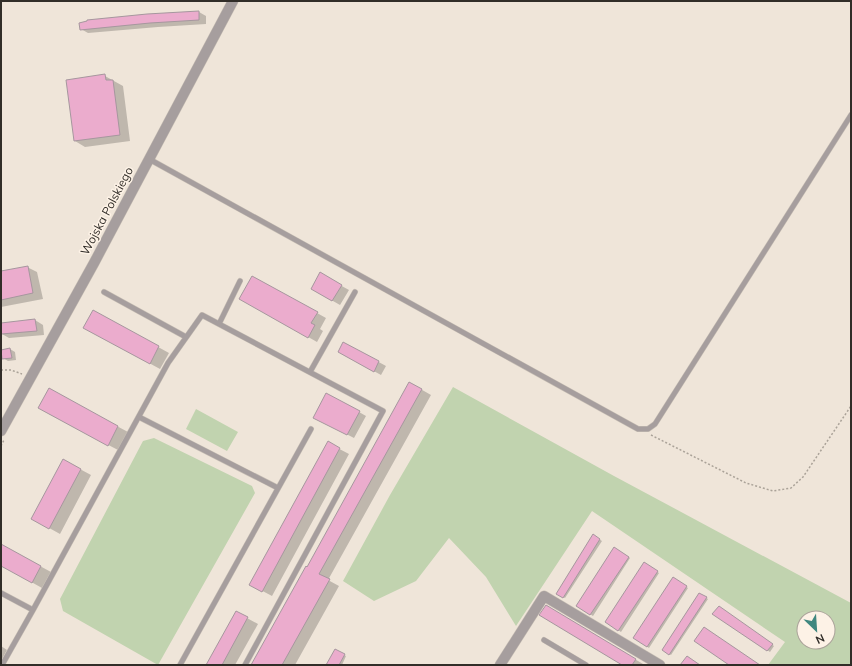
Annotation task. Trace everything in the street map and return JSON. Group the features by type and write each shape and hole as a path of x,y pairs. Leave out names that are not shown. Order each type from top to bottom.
{"street":[{"name":"Wojska Polskiego","path":"1,431 94,263 233,1"},
{"path":"504,664 544,596 649,662 660,665"}],"lane":[{"path":"149,159 638,429 648,429 655,424 851,115"},
{"path":"219,324 240,281"},
{"path":"104,292 186,337"},
{"path":"310,372 355,292"},
{"path":"2,665 168,363 202,315 383,411 245,665"},
{"path":"139,417 278,488"},
{"path":"180,665 311,428"},
{"path":"1,593 33,610"},
{"path":"544,640 586,665"}],"path":[{"path":"1,370 11,370 20,373"},
{"path":"638,429 746,483 772,492 791,488 803,477 851,406"}],"green space":[{"path":"453,387 614,476 851,603 851,665 768,665 785,642 592,511 516,626 486,577 449,538 416,581 374,601 343,581 390,495"},
{"path":"196,409 238,432 227,451 186,429"},
{"path":"154,438 252,486 255,493 158,665 63,611 60,599 143,441"}],"building":[{"path":"199,11 199,20 80,30 79,23 87,20 147,14"},
{"path":"105,74 106,80 113,80 120,135 74,141 66,80"},
{"path":"28,266 33,293 1,300 1,271"},
{"path":"320,272 342,285 332,301 311,289"},
{"path":"252,276 318,312 311,323 315,325 308,338 239,299"},
{"path":"93,310 159,346 150,364 83,328"},
{"path":"35,319 37,331 1,334 1,323"},
{"path":"343,342 379,361 374,372 338,352"},
{"path":"10,348 12,358 2,359 1,350"},
{"path":"409,382 422,389 319,574 330,579 282,665 251,665 306,566 307,567"},
{"path":"49,388 118,426 108,446 38,408"},
{"path":"326,393 360,411 347,435 313,418"},
{"path":"328,441 340,448 262,592 249,585"},
{"path":"63,459 81,469 49,529 31,519"},
{"path":"593,534 600,539 563,598 556,594"},
{"path":"1,544 41,566 32,583 1,566"},
{"path":"614,547 629,557 590,615 576,606"},
{"path":"644,562 658,571 618,631 605,622"},
{"path":"673,577 687,586 647,647 633,638"},
{"path":"699,593 707,597 669,655 662,650"},
{"path":"546,605 636,659 632,665 622,665 539,615"},
{"path":"719,606 773,644 767,651 712,614"},
{"path":"236,611 248,617 222,665 206,665"},
{"path":"704,627 760,665 729,665 694,641"},
{"path":"335,649 345,654 339,665 326,665"},
{"path":"687,656 700,665 680,665"}]}
